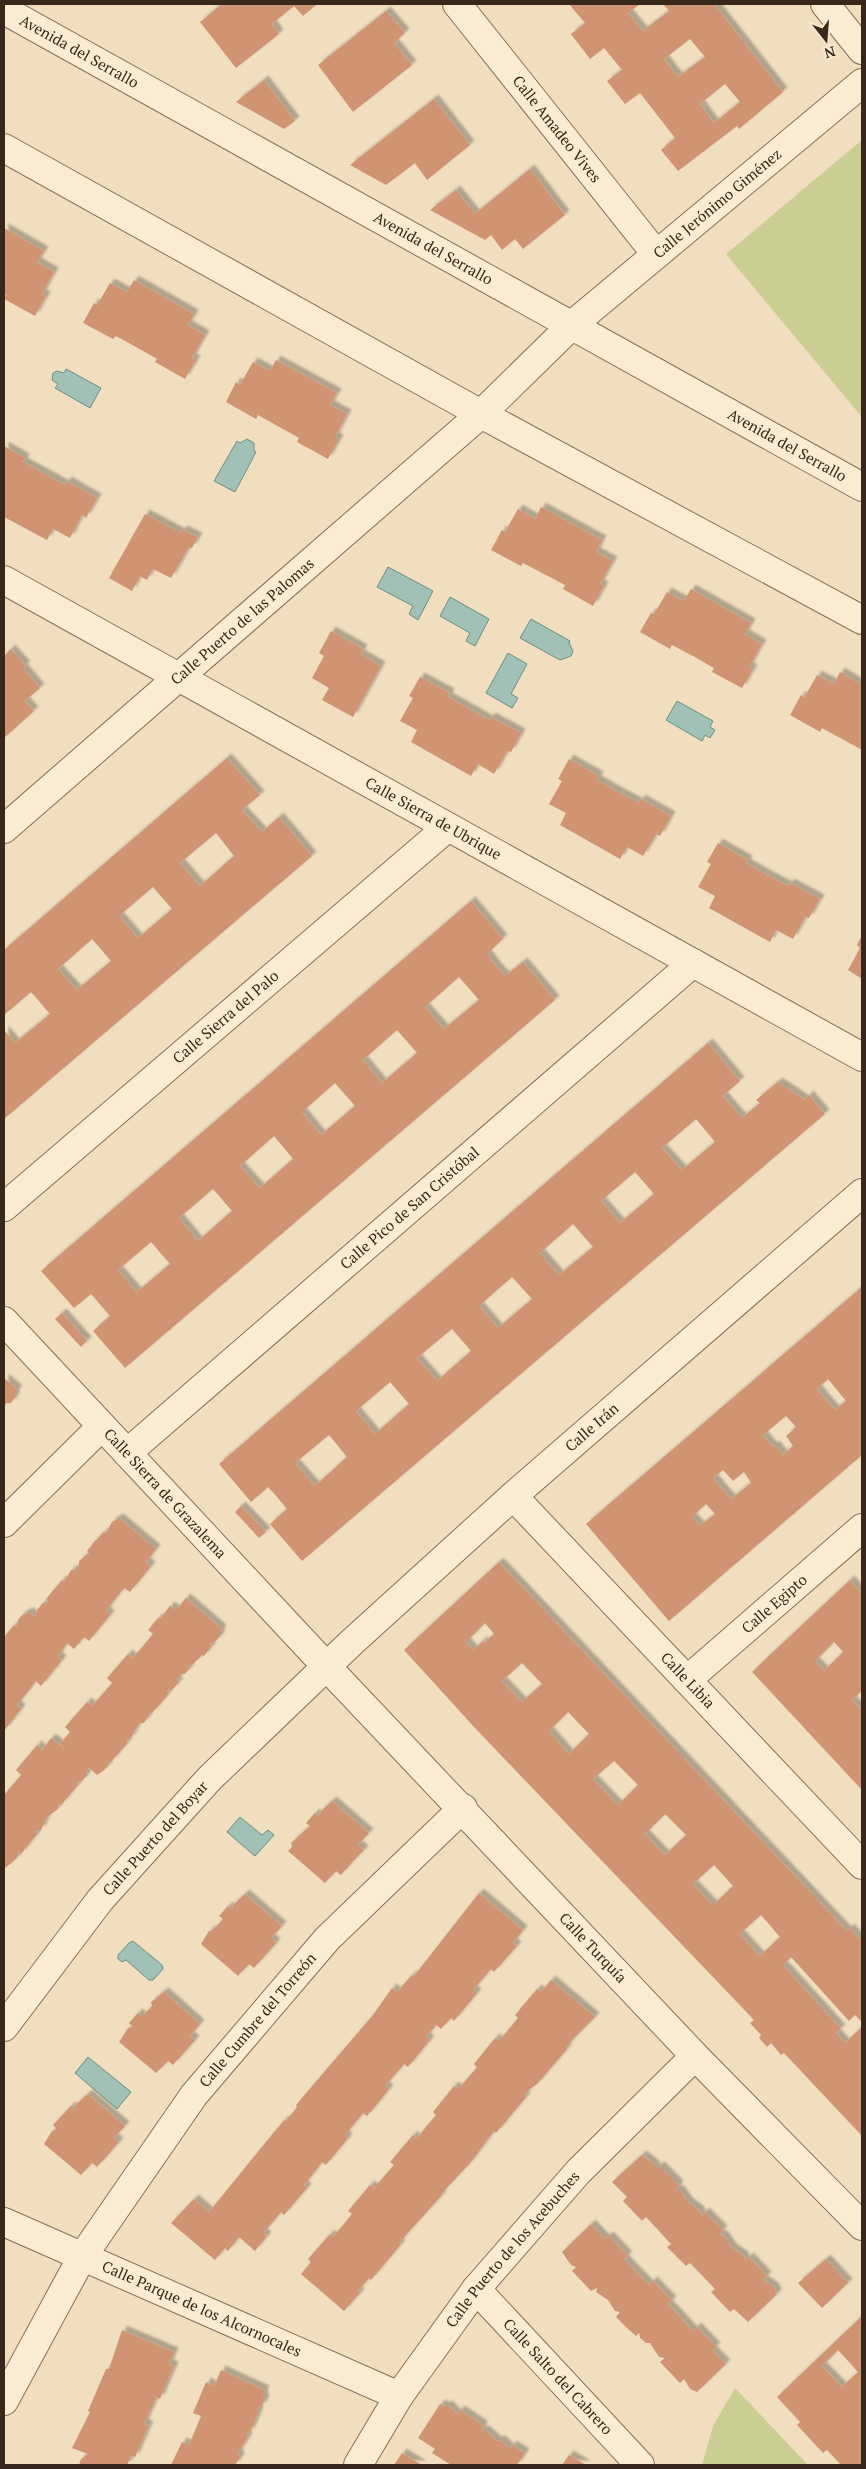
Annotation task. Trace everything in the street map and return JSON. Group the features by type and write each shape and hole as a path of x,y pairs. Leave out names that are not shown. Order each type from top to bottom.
{"street":[{"name":"Calle Amadeo Vives","path":"457,4 656,254"},
{"path":"825,4 862,50"},
{"name":"Avenida del Serrallo","path":"4,10 862,487"},
{"name":"Calle Jerónimo Giménez","path":"481,414 572,325 862,83"},
{"path":"4,148 481,414 862,620"},
{"name":"Calle Puerto de las Palomas","path":"4,829 481,414"},
{"name":"Calle Sierra de Ubrique","path":"4,580 862,1057"},
{"name":"Calle Sierra del Palo","path":"4,1207 448,826"},
{"name":"Calle Pico de San Cristóbal","path":"127,1453 693,963"},
{"name":"Calle Irán","path":"327,1667 513,1496 862,1193"},
{"name":"Calle Sierra de Grazalema","path":"4,1321 327,1667"},
{"path":"4,1523 102,1426"},
{"name":"Calle Libia","path":"513,1496 862,1864"},
{"name":"Calle Egipto","path":"687,1680 862,1528"},
{"name":"Calle Turquía","path":"327,1667 463,1808 695,2056 862,2226"},
{"name":"Calle Puerto del Boyar","path":"4,2027 100,1900 210,1778 327,1667"},
{"name":"Calle Cumbre del Torreón","path":"4,2401 82,2257 194,2095 327,1939 463,1808"},
{"name":"Calle Puerto de los Acebuches","path":"358,2465 399,2396 476,2289 578,2172 695,2056"},
{"name":"Calle Parque de los Alcornocales","path":"4,2222 399,2396"},
{"name":"Calle Salto del Cabrero","path":"476,2289 640,2465"}],"green space":[{"path":"862,140 862,417 726,254"},
{"path":"735,2388 808,2465 702,2465 713,2426"}],"water":[{"path":"66,369 101,388 90,408 55,388 58,384 52,380 53,373 57,371 64,373"},
{"path":"247,439 254,443 254,451 256,452 235,492 214,481 237,441 240,443"},
{"path":"388,567 433,591 418,620 409,614 413,606 377,587"},
{"path":"450,597 489,619 475,646 466,641 470,633 440,616"},
{"path":"531,619 570,641 569,643 573,651 571,656 560,660 520,638"},
{"path":"508,653 527,664 511,694 518,698 512,708 486,693"},
{"path":"677,701 713,721 710,727 715,730 710,738 705,735 702,741 666,720"},
{"path":"240,1817 262,1835 268,1830 274,1835 255,1856 227,1832"},
{"path":"133,1941 162,1965 163,1969 153,1980 149,1980 126,1960 122,1962 118,1959 118,1955"},
{"path":"88,2057 131,2092 117,2109 75,2073"}],"building":[{"path":"222,4 317,4 303,16 294,6 272,24 279,34 236,68 200,22"},
{"path":"569,4 640,4 628,13 643,31 669,11 663,4 714,4 783,92 739,129 737,126 678,171 661,150 675,138 640,93 625,104 607,81 622,70 604,48 590,59 571,34 585,23","holes":["690,39 705,57 678,77 664,59","725,84 740,102 714,123 700,104"]},
{"path":"386,11 405,33 394,43 412,65 353,112 318,65"},
{"path":"264,80 295,121 284,129 236,102"},
{"path":"434,99 470,145 427,180 415,163 386,185 350,165"},
{"path":"530,169 565,215 523,249 515,239 502,250 491,235 485,240 430,210 456,190 475,214"},
{"path":"4,228 44,251 37,262 54,272 42,294 46,296 35,316 4,299 6,295 4,294"},
{"path":"134,280 194,314 188,325 205,335 192,358 196,360 185,379 155,362 157,359 116,336 113,339 83,323 94,303 97,305 110,283 127,292"},
{"path":"276,360 337,393 330,405 347,414 335,437 339,439 328,459 297,442 299,438 258,415 256,419 226,402 236,382 240,385 253,362 270,371"},
{"path":"4,446 25,458 23,462 65,485 67,481 97,498 86,518 82,515 70,538 53,529 47,540 4,517"},
{"path":"541,507 602,540 596,552 613,561 600,584 604,586 593,606 563,589 565,585 523,563 521,566 491,550 502,530 505,532 518,509 535,519"},
{"path":"145,514 181,533 183,530 198,537 192,548 189,547 171,578 153,569 147,580 140,576 132,591 109,578"},
{"path":"691,589 751,623 745,634 762,644 749,667 753,669 742,688 712,672 714,668 693,656 672,645 670,649 640,632 651,613 654,614 667,592 684,601"},
{"path":"331,631 363,649 360,654 381,666 353,717 322,700 329,688 312,678 324,656 319,653"},
{"path":"11,649 26,666 23,668 40,688 25,701 34,711 4,738 4,656"},
{"path":"840,672 862,685 862,750 822,728 820,732 790,715 801,695 804,698 817,675 834,684"},
{"path":"420,677 450,693 448,697 489,720 491,717 521,733 511,752 507,751 494,774 478,764 471,776 411,742 417,730 400,721 413,698 409,696"},
{"path":"227,758 260,795 242,810 262,832 279,817 312,856 4,1119 4,1030 15,1043 50,1014 31,992 4,1015 4,950","holes":["216,833 234,856 200,886 180,863","153,887 172,909 138,938 119,916","92,939 111,961 77,990 58,969"]},
{"path":"569,759 599,776 597,780 618,792 639,803 641,799 671,816 660,836 656,834 643,856 627,847 620,859 560,825 566,813 549,804 562,781 558,779"},
{"path":"718,843 748,860 746,863 767,875 788,886 790,883 820,899 809,918 805,917 793,939 776,930 770,942 709,908 715,896 698,887 711,864 707,862"},
{"path":"471,901 503,939 487,954 496,966 505,976 523,962 555,1000 125,1368 93,1331 110,1316 91,1294 74,1308 41,1271","holes":["459,977 479,1000 444,1029 425,1007","397,1030 417,1053 382,1083 363,1060","335,1083 355,1106 321,1135 302,1112","274,1136 293,1159 260,1188 240,1166","213,1189 232,1211 198,1241 179,1218","151,1242 170,1264 137,1292 118,1270"]},
{"path":"862,935 862,979 848,970 860,948 857,945"},
{"path":"708,1043 740,1081 723,1096 742,1118 760,1103 756,1100 778,1082 805,1100 809,1095 825,1114 302,1561 270,1524 287,1509 278,1498 268,1487 251,1502 219,1464","holes":["696,1119 715,1142 682,1170 662,1148","635,1172 654,1194 620,1223 601,1201","573,1224 593,1247 559,1275 540,1253","512,1277 532,1299 498,1328 479,1306","452,1329 471,1351 437,1381 417,1358","390,1382 409,1404 375,1434 356,1411","329,1435 347,1457 315,1486 295,1463"]},
{"path":"862,1287 862,1455 669,1621 586,1524","holes":["828,1379 846,1401 835,1410 817,1389","786,1416 796,1427 786,1436 793,1446 783,1455 763,1435","723,1470 733,1481 744,1472 751,1483 731,1499 713,1478","706,1504 715,1514 700,1526 692,1517"]},
{"path":"62,1313 87,1341 81,1347 55,1319"},
{"path":"4,1378 18,1390 11,1403 6,1403 4,1410"},
{"path":"241,1506 266,1532 259,1538 235,1512"},
{"path":"119,1518 156,1549 146,1562 151,1566 130,1592 124,1588 106,1611 110,1615 89,1641 84,1637 74,1649 67,1643 58,1656 62,1660 41,1686 36,1681 17,1705 21,1709 4,1731 4,1637 14,1625 16,1627 18,1625 18,1620 22,1615 29,1612 35,1617 37,1610 43,1603 47,1603 46,1599 62,1580 64,1582 71,1570 75,1570 79,1565 79,1561 89,1553 87,1551 95,1541 104,1532 106,1533 112,1522"},
{"path":"499,1562 847,1931 850,1928 861,1941 862,1939 862,2022 855,2015 849,2021 791,1957 783,1965 841,2029 836,2033 845,2043 862,2027 862,2136 784,2053 781,2055 771,2043 767,2047 759,2038 761,2035 750,2023 754,2020 475,1728 404,1650","holes":["485,1623 494,1634 473,1650 466,1642","522,1663 542,1684 522,1702 502,1681","568,1712 589,1734 569,1754 549,1731","614,1761 638,1785 618,1805 593,1779","665,1814 686,1835 665,1855 645,1834","714,1865 733,1886 713,1905 693,1884","761,1915 780,1937 760,1956 740,1934"]},
{"path":"850,1580 862,1594 862,1691 852,1700 862,1711 862,1790 752,1672","holes":["834,1642 843,1652 824,1671 815,1661"]},
{"path":"186,1598 222,1629 220,1636 215,1642 209,1644 212,1646 204,1656 202,1655 193,1664 189,1664 190,1668 185,1674 181,1674 177,1679 178,1683 173,1689 167,1691 169,1693 152,1713 148,1713 144,1723 139,1723 131,1738 126,1740 128,1742 112,1761 108,1761 108,1766 97,1775 89,1768 86,1771 87,1775 82,1781 76,1783 78,1785 61,1805 59,1803 58,1809 47,1817 41,1830 36,1830 37,1834 21,1854 17,1853 17,1858 4,1869 4,1795 21,1775 16,1770 37,1745 42,1750 51,1738 69,1752 60,1744 70,1732 65,1727 87,1702 92,1706 112,1683 107,1678 128,1654 133,1658 153,1634 148,1630 158,1618 160,1619 170,1606 176,1610"},
{"path":"332,1801 369,1833 358,1845 364,1850 341,1875 336,1871 325,1883 288,1851 292,1847 291,1843 310,1826 306,1823 315,1813 319,1817 320,1812"},
{"path":"479,1893 523,1930 513,1943 517,1946 494,1972 491,1969 473,1990 477,1993 454,2021 451,2018 441,2029 436,2025 426,2037 430,2040 408,2067 404,2064 385,2086 389,2089 378,2103 367,2116 363,2113 345,2135 348,2138 326,2165 322,2162 304,2185 307,2188 284,2215 281,2212 263,2233 267,2236 255,2251 239,2237 228,2251 225,2248 215,2260 171,2223 194,2199 209,2212 284,2120 292,2114 297,2107 296,2105 373,2015 392,1988 397,1992 412,1975 414,1976"},
{"path":"245,1894 282,1926 271,1938 276,1943 254,1968 249,1964 238,1976 201,1944 209,1931 213,1930 223,1919 219,1916 228,1906 232,1910 233,1905"},
{"path":"551,1980 595,2017 572,2040 567,2049 537,2084 524,2096 526,2097 496,2133 494,2131 470,2163 399,2243 401,2244 371,2280 369,2278 358,2291 360,2293 344,2311 301,2274 311,2262 308,2259 330,2234 333,2237 352,2214 348,2211 370,2185 374,2188 394,2165 390,2162 413,2135 416,2139 436,2115 433,2112 454,2086 458,2089 468,2078 477,2067 474,2064 495,2038 499,2041 518,2018 515,2015 537,1989 541,1992"},
{"path":"164,1992 200,2024 190,2036 195,2040 173,2065 168,2061 156,2073 119,2042 128,2028 133,2027 129,2023 138,2013 142,2017 152,2006 151,2002"},
{"path":"88,2094 125,2126 114,2138 119,2142 97,2167 92,2163 81,2175 44,2144 52,2131 57,2129 53,2125 71,2106 75,2110 76,2104"},
{"path":"642,2155 655,2165 655,2169 660,2166 679,2185 676,2190 680,2190 688,2202 700,2211 701,2216 705,2212 723,2230 719,2234 724,2236 732,2248 744,2256 745,2261 749,2257 767,2276 763,2280 774,2287 777,2294 748,2322 734,2309 730,2312 711,2292 715,2289 690,2263 686,2266 667,2247 671,2244 646,2217 642,2221 623,2201 627,2197 612,2182"},
{"path":"591,2224 605,2239 609,2236 628,2256 624,2259 649,2285 653,2281 672,2301 668,2304 693,2331 697,2327 716,2347 712,2350 726,2364 697,2392 690,2389 684,2379 680,2383 660,2362 665,2358 659,2357 650,2343 646,2343 640,2338 639,2333 636,2336 616,2317 620,2312 615,2311 608,2300 596,2292 597,2288 591,2291 572,2271 576,2267 571,2265 562,2252"},
{"path":"826,2259 848,2283 822,2308 798,2283"},
{"path":"862,2316 862,2465 841,2465 827,2450 823,2453 797,2425 800,2422 777,2397","holes":["838,2350 858,2372 842,2387 822,2366"]},
{"path":"122,2330 174,2352 169,2364 174,2366 160,2399 156,2397 144,2424 149,2425 135,2457 131,2456 127,2465 79,2465 81,2459 88,2454 72,2448 90,2412 88,2411 106,2369 109,2369"},
{"path":"221,2370 265,2390 263,2395 265,2399 262,2406 257,2408 259,2410 255,2421 250,2432 246,2433 248,2437 238,2453 240,2458 235,2465 171,2465 182,2442 189,2445 201,2416 193,2413 206,2382 214,2386"},
{"path":"440,2404 448,2405 457,2414 460,2410 483,2425 481,2431 485,2430 497,2441 501,2440 510,2449 512,2445 525,2453 517,2465 451,2465 432,2453 435,2449 418,2438"},
{"path":"402,2453 422,2465 394,2465"},
{"path":"569,2455 586,2465 562,2465"}]}
